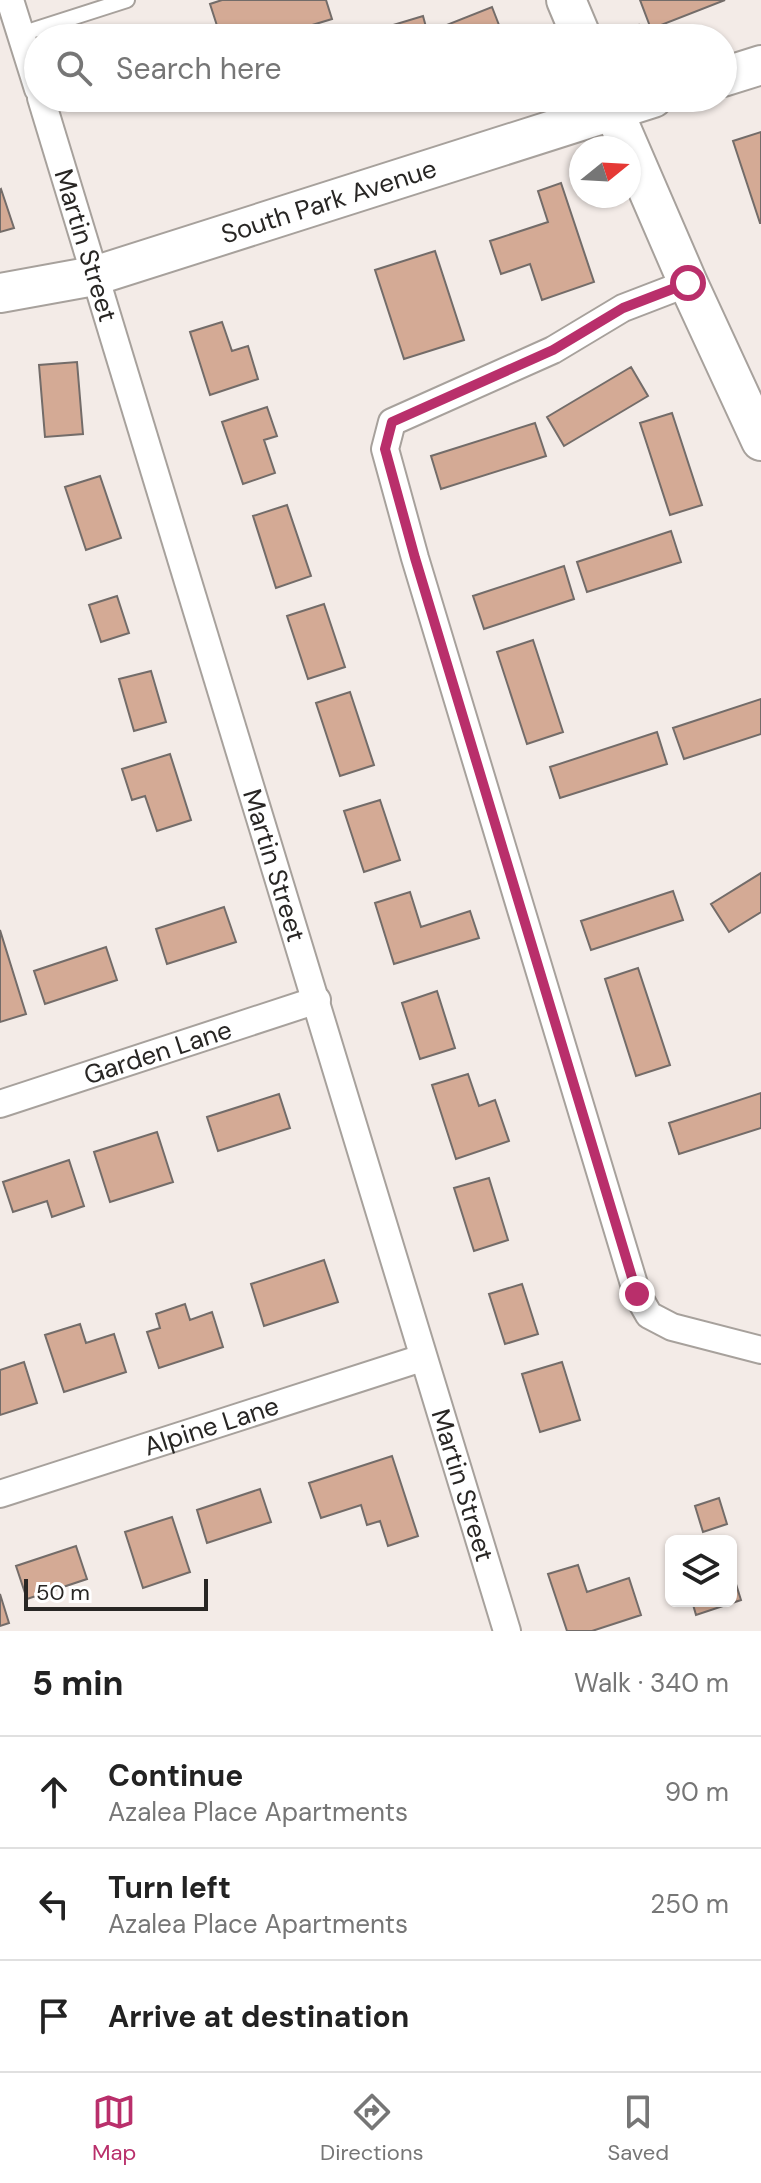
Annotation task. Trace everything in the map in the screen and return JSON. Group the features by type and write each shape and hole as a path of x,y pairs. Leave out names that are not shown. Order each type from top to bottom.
{"street":[{"path":"10,0 24,44"},
{"path":"566,0 576,24"},
{"path":"737,73 761,65"},
{"name":"Martin Street","path":"45,112 507,1631"},
{"name":"South Park Avenue","path":"0,293 94,276 586,112"},
{"path":"613,112 761,441"},
{"path":"688,283 623,308 553,350 392,422 385,449 415,558 637,1294 649,1315 672,1327 761,1350"},
{"name":"Garden Lane","path":"0,1104 317,1000"},
{"name":"Alpine Lane","path":"0,1494 422,1358"}],"lane":[{"path":"52,24 127,0"}],"building":[{"path":"222,0 326,0 332,19 316,24 216,24 210,4"},
{"path":"640,0 725,0 664,24 649,24"},
{"path":"492,7 499,24 449,24"},
{"path":"423,16 425,24 396,24"},
{"path":"761,132 761,223 760,223 733,141"},
{"path":"561,183 594,282 542,300 530,264 501,274 490,241 548,222 538,191"},
{"path":"0,190 14,228 0,232"},
{"path":"435,251 464,340 404,359 375,270"},
{"path":"222,322 232,351 248,346 258,379 210,395 190,332"},
{"path":"77,362 83,434 45,437 39,365"},
{"path":"631,367 648,396 564,446 547,417"},
{"path":"267,407 277,436 264,440 275,473 243,484 222,422"},
{"path":"672,413 702,505 670,515 640,423"},
{"path":"535,423 546,456 441,489 431,456"},
{"path":"100,476 121,538 86,550 65,487"},
{"path":"287,505 311,576 276,588 253,516"},
{"path":"671,531 681,562 587,592 577,562"},
{"path":"564,566 574,599 484,629 473,596"},
{"path":"117,596 129,633 101,642 89,605"},
{"path":"324,604 345,667 308,679 287,616"},
{"path":"533,640 563,732 527,744 497,652"},
{"path":"151,671 166,722 134,731 119,679"},
{"path":"350,692 374,765 340,776 316,703"},
{"path":"761,699 761,734 684,759 673,728"},
{"path":"657,732 667,764 560,798 550,767"},
{"path":"170,754 191,820 157,831 145,796 132,800 122,769"},
{"path":"380,800 400,860 364,872 344,811"},
{"path":"761,873 761,912 729,932 711,904"},
{"path":"673,891 683,920 591,950 581,921"},
{"path":"410,892 421,927 470,911 479,938 394,964 375,903"},
{"path":"224,907 236,942 167,964 156,929"},
{"path":"0,930 26,1014 0,1022"},
{"path":"106,947 117,980 45,1004 34,971"},
{"path":"638,968 670,1065 636,1076 605,979"},
{"path":"437,991 455,1048 420,1059 402,1003"},
{"path":"468,1074 479,1106 495,1100 509,1141 456,1159 432,1085"},
{"path":"761,1093 761,1128 679,1154 669,1123"},
{"path":"279,1094 290,1128 218,1151 207,1117"},
{"path":"157,1132 173,1182 110,1202 94,1152"},
{"path":"69,1160 84,1206 52,1217 47,1201 13,1212 3,1182"},
{"path":"489,1178 508,1240 474,1251 454,1188"},
{"path":"324,1260 338,1302 264,1326 251,1284"},
{"path":"522,1284 538,1334 505,1344 489,1294"},
{"path":"185,1304 190,1320 212,1312 223,1347 159,1368 147,1332 160,1328 156,1314"},
{"path":"80,1324 86,1343 114,1334 126,1372 64,1392 45,1335"},
{"path":"24,1362 37,1403 0,1415 0,1370"},
{"path":"562,1362 580,1420 540,1432 522,1374"},
{"path":"392,1456 418,1536 388,1546 380,1521 367,1525 361,1505 321,1518 309,1483"},
{"path":"260,1489 271,1522 207,1543 197,1510"},
{"path":"719,1498 727,1524 703,1532 695,1506"},
{"path":"172,1517 190,1572 143,1588 125,1532"},
{"path":"76,1546 87,1579 27,1599 16,1566"},
{"path":"578,1565 587,1592 629,1578 641,1615 592,1631 567,1631 548,1574"},
{"path":"0,1594 9,1623 0,1626"},
{"path":"694,1607 720,1607 696,1615"}],"route":[{"path":"637,1294 415,558 385,449 392,422 553,350 623,308 688,283"}]}
